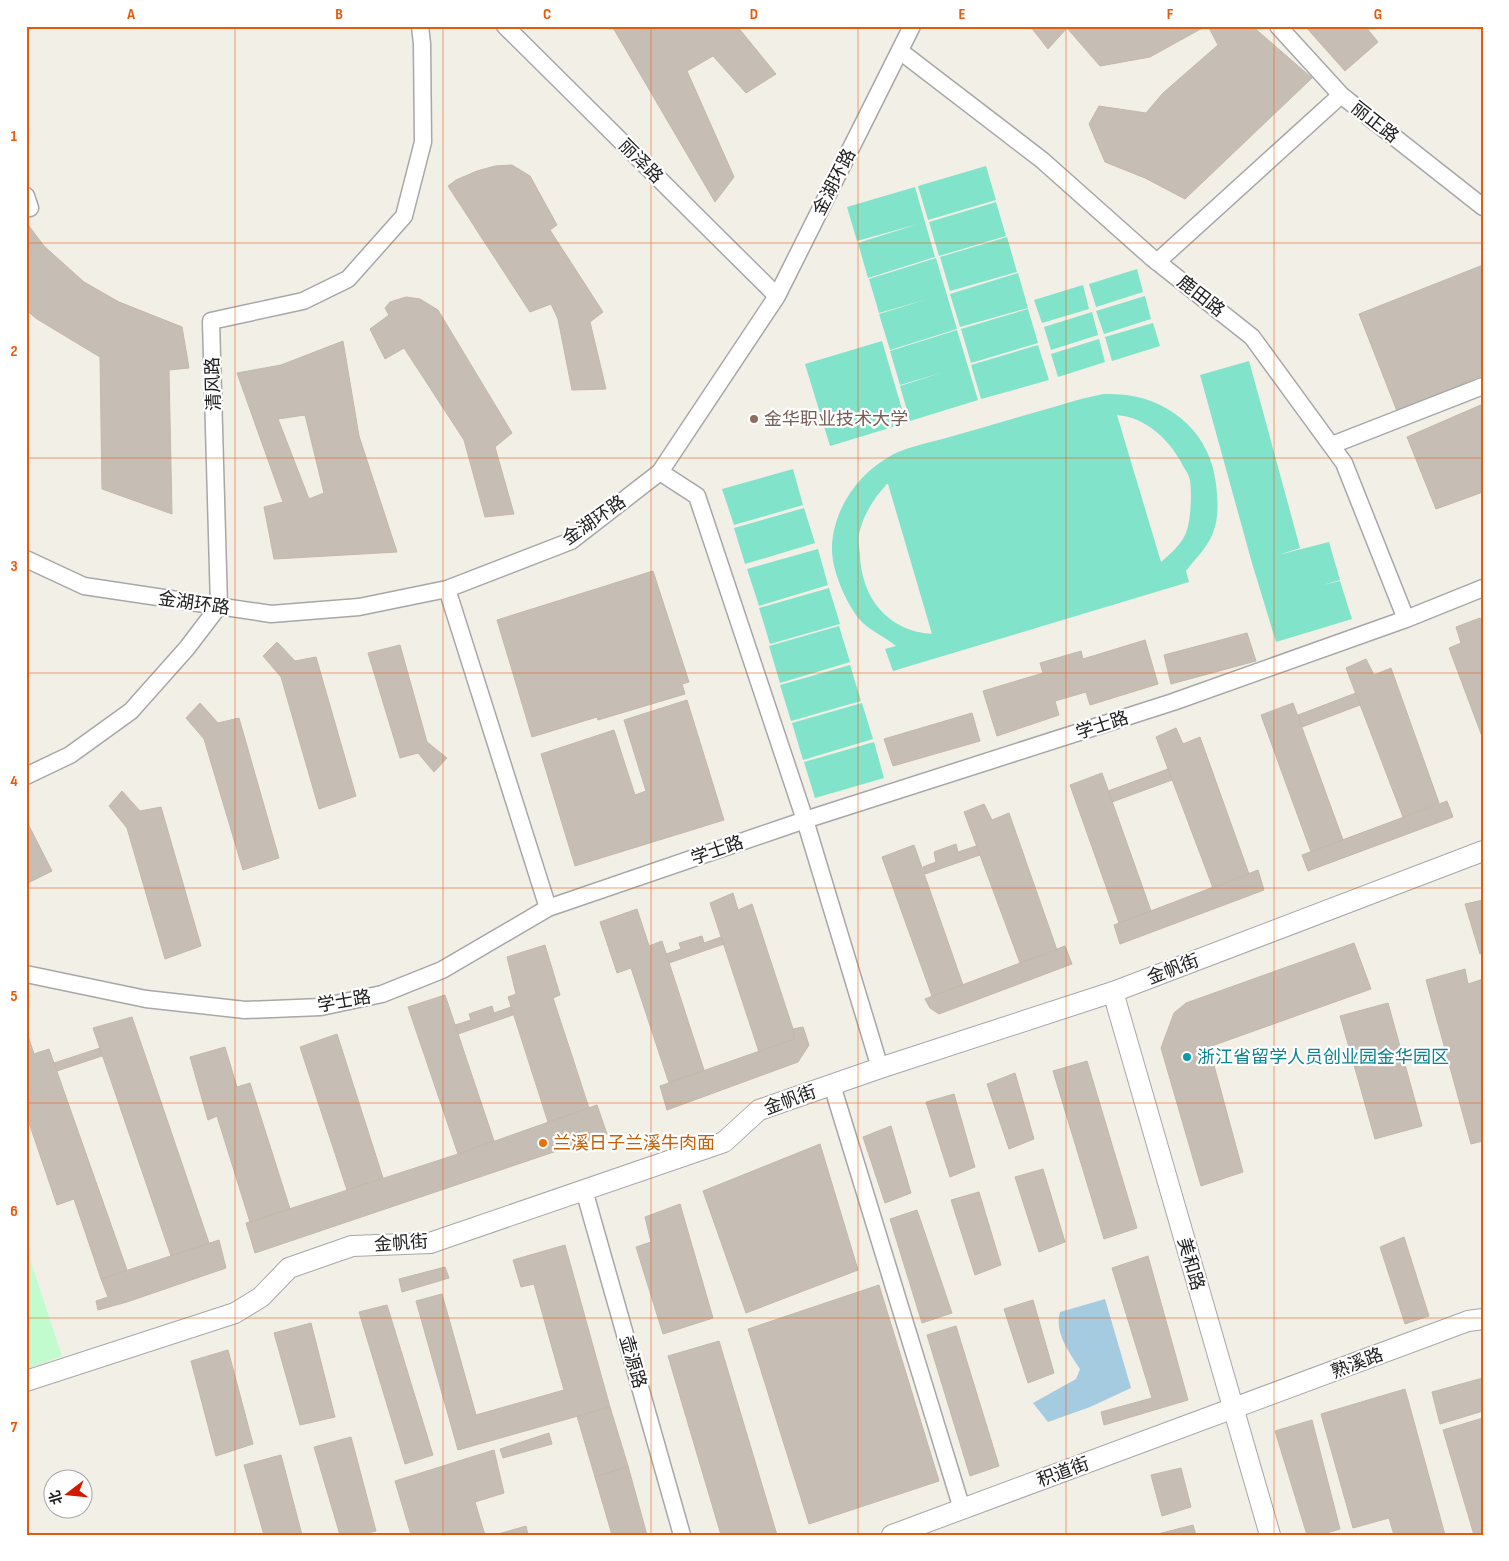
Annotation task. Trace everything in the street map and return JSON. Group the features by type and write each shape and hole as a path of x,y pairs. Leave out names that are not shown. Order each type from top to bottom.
{"street":[{"name":"清风路","path":"219,606 211,321 303,302 348,279 404,216 423,142 422,44 420,26"},
{"name":"丽泽路","path":"505,26 777,296"},
{"name":"金湖环路","path":"26,559 84,586 271,614 360,607 447,589 571,541 660,472 777,296 912,26"},
{"name":"丽正路","path":"1278,26 1341,95 1483,207"},
{"name":"鹿田路","path":"900,51 1042,160 1157,262 1252,337 1344,463 1406,619"},
{"path":"1157,262 1341,95"},
{"path":"1332,446 1483,386"},
{"path":"660,472 697,496 805,820 880,1068"},
{"path":"1406,619 1483,588"},
{"path":"447,589 548,908"},
{"path":"26,776 70,756 131,711 187,648 219,606"},
{"name":"学士路","path":"26,974 146,999 245,1010 321,1007 382,994 442,970 548,908 805,820 1173,702 1406,619"},
{"name":"金帆街","path":"26,1381 235,1313 261,1297 289,1268 352,1246 430,1243 724,1142 758,1110 1113,992 1483,850"},
{"name":"美和路","path":"1113,992 1270,1535"},
{"path":"832,1085 962,1509"},
{"name":"壶源路","path":"584,1190 682,1535"},
{"name":"熟溪路","path":"1233,1409 1468,1321 1483,1319"},
{"name":"积道街","path":"892,1535 1233,1409"}],"green space":[{"path":"986,166 996,200 928,220 918,186"},
{"path":"915,187 935,257 868,278 858,243 918,224 857,241 847,207"},
{"path":"996,202 1006,236 939,256 929,222"},
{"path":"1007,237 1017,272 950,291 940,257"},
{"path":"936,258 957,329 890,350 879,314 928,299 879,313 869,279"},
{"path":"1137,269 1143,292 1096,307 1089,284"},
{"path":"1018,273 1028,308 960,327 950,294"},
{"path":"1083,285 1089,309 1042,323 1034,300"},
{"path":"1145,296 1151,319 1104,334 1096,311"},
{"path":"1028,309 1038,343 971,363 961,329"},
{"path":"1092,312 1098,335 1051,350 1044,327"},
{"path":"1153,323 1160,346 1112,361 1105,337"},
{"path":"957,330 978,400 910,421 900,386 944,372 900,385 890,351"},
{"path":"1099,339 1105,362 1058,377 1051,354"},
{"path":"882,341 906,423 830,446 805,364"},
{"path":"1038,345 1049,380 981,399 971,365"},
{"path":"1249,361 1300,548 1278,555 1329,542 1340,580 1323,585 1340,581 1352,619 1276,642 1200,375"},
{"path":"1103,394 1121,394 1160,405 1174,413 1187,424 1198,436 1207,451 1213,467 1216,484 1217,515 1215,527 1210,538 1186,571 1189,582 893,671 885,649 896,646 859,619 844,594 836,574 832,555 834,532 843,505 850,493 869,471 897,452","holes":["1117,415 1138,420 1156,432 1172,448 1190,478 1191,507 1186,533 1172,552 1161,562","888,484 932,634 916,631 890,619 879,609 865,584 859,534 863,520 870,507"]},
{"path":"793,469 803,505 734,525 722,489"},
{"path":"804,508 815,543 745,564 734,528"},
{"path":"818,549 828,585 759,606 747,569"},
{"path":"829,588 840,624 770,644 759,608"},
{"path":"839,626 850,662 780,683 769,646"},
{"path":"850,665 861,701 791,721 780,685"},
{"path":"862,703 873,739 803,760 792,723"},
{"path":"874,742 884,778 815,798 804,762"},
{"path":"26,1247 62,1356 26,1369"}],"water":[{"path":"1105,1299 1131,1388 1090,1407 1048,1422 1033,1403 1076,1379 1080,1369 1067,1349 1061,1334 1059,1327 1060,1312"}],"building":[{"path":"612,26 737,26 776,74 746,93 713,56 687,71 734,177 715,202"},
{"path":"1030,26 1206,26 1150,57 1100,66 1067,28 1048,49"},
{"path":"1208,26 1252,26 1312,78 1185,199 1145,178 1105,162 1089,124 1099,106 1146,113 1163,93 1218,45"},
{"path":"1305,26 1365,26 1378,42 1345,71"},
{"path":"512,165 530,176 557,225 550,230 603,312 590,322 606,389 572,390 558,319 551,304 530,312 448,186 456,180 477,171 495,166"},
{"path":"26,222 44,246 84,282 119,302 182,327 189,368 169,370 172,514 102,489 100,357 37,319 26,310"},
{"path":"1483,265 1483,375 1397,411 1359,314"},
{"path":"406,297 420,299 438,310 512,433 495,447 514,514 485,517 464,440 404,348 385,359 370,329 389,315 385,308 390,302"},
{"path":"343,341 359,436 397,552 274,559 264,507 283,502 237,373 281,365","holes":["305,415 324,493 309,499 278,419"]},
{"path":"1483,404 1483,492 1436,509 1407,437"},
{"path":"653,571 689,682 682,684 685,694 598,720 597,717 532,737 497,620"},
{"path":"1480,618 1483,624 1483,739 1449,648 1461,643 1456,627"},
{"path":"1247,633 1256,661 1171,684 1164,655"},
{"path":"1145,640 1158,684 1090,705 1086,692 1055,701 1059,715 997,736 983,691 1043,673 1040,663 1081,651 1083,659"},
{"path":"277,642 295,661 316,657 356,796 319,809 281,677 263,656"},
{"path":"400,645 427,742 447,758 434,772 418,753 400,758 368,653"},
{"path":"1366,659 1374,675 1391,668 1439,803 1403,817 1346,668"},
{"path":"1356,693 1360,705 1302,727 1298,715"},
{"path":"687,700 724,820 575,866 541,754 614,730 635,795 646,791 624,720"},
{"path":"200,703 218,723 239,718 279,858 243,870 204,739 186,718"},
{"path":"1293,703 1343,840 1311,852 1261,715"},
{"path":"972,713 980,741 893,766 884,739"},
{"path":"1176,728 1183,744 1200,737 1249,874 1213,888 1156,737"},
{"path":"1168,769 1172,780 1112,802 1108,791"},
{"path":"1102,773 1151,911 1119,923 1070,785"},
{"path":"122,791 140,811 161,807 201,946 165,959 127,828 109,806"},
{"path":"1447,801 1453,817 1308,871 1302,855"},
{"path":"984,804 992,820 1009,813 1057,950 1020,963 964,812"},
{"path":"26,820 52,871 26,884"},
{"path":"956,844 958,852 976,846 980,855 925,874 923,867 936,862 934,852"},
{"path":"914,845 963,985 932,996 882,857"},
{"path":"1258,870 1264,890 1120,944 1114,925"},
{"path":"733,893 738,910 752,904 793,1029 794,1039 759,1052 710,903"},
{"path":"1483,900 1483,953 1480,954 1465,904"},
{"path":"637,909 649,946 662,941 704,1070 669,1083 631,968 617,973 600,922"},
{"path":"702,936 704,943 721,937 724,944 669,963 666,954 681,949 679,943"},
{"name":"浙江省留学人员创业园金华园区","path":"1354,943 1371,989 1209,1047 1243,1172 1201,1186 1161,1048 1174,1013 1186,1003"},
{"path":"545,945 560,995 553,998 589,1108 548,1122 508,997 516,994 507,957"},
{"path":"1065,946 1072,964 939,1014 930,1008 925,999"},
{"path":"1465,969 1468,984 1483,979 1483,1141 1471,1144 1426,980"},
{"path":"445,995 494,1141 458,1154 408,1007"},
{"path":"1388,1003 1422,1126 1375,1139 1340,1016"},
{"path":"492,1006 494,1013 511,1007 513,1015 458,1034 455,1025 471,1020 469,1014"},
{"path":"132,1017 209,1243 171,1256 93,1028"},
{"path":"803,1027 809,1045 798,1062 667,1110 660,1086 794,1039 793,1029"},
{"path":"26,1030 34,1054 49,1049 127,1270 101,1279 74,1199 57,1205 26,1114"},
{"path":"337,1034 383,1178 347,1190 300,1047"},
{"path":"225,1047 237,1087 250,1083 290,1209 250,1222 217,1116 208,1120 190,1057"},
{"path":"100,1048 102,1056 57,1071 54,1063"},
{"path":"1087,1061 1137,1228 1104,1239 1053,1071"},
{"path":"1015,1073 1034,1139 1009,1149 987,1084"},
{"path":"954,1094 975,1167 950,1177 926,1102"},
{"path":"597,1105 607,1134 255,1253 246,1223 458,1154"},
{"path":"891,1126 911,1193 885,1203 863,1137"},
{"path":"820,1144 858,1270 746,1313 703,1191"},
{"path":"1043,1169 1065,1242 1039,1252 1015,1177"},
{"path":"979,1192 1001,1265 975,1275 951,1200"},
{"path":"680,1204 713,1318 663,1334 636,1247 651,1242 645,1217"},
{"path":"917,1210 952,1313 922,1323 890,1219"},
{"path":"1404,1237 1429,1316 1405,1324 1380,1247"},
{"path":"219,1240 226,1268 98,1310 96,1301 108,1297 101,1279"},
{"path":"565,1245 610,1407 458,1450 416,1301 442,1294 476,1415 564,1390 534,1284 521,1287 513,1260"},
{"path":"1148,1256 1188,1400 1104,1425 1101,1412 1152,1398 1112,1268"},
{"path":"445,1267 449,1278 402,1292 399,1279"},
{"path":"879,1285 939,1481 809,1524 748,1329"},
{"path":"1033,1300 1054,1373 1028,1383 1004,1309"},
{"path":"387,1305 433,1455 405,1464 359,1312"},
{"path":"311,1323 335,1417 300,1425 274,1333"},
{"path":"956,1326 999,1466 970,1476 927,1335"},
{"path":"719,1341 777,1535 721,1535 668,1356"},
{"path":"228,1350 253,1444 216,1456 191,1361"},
{"path":"1483,1378 1483,1411 1440,1424 1432,1392"},
{"path":"1405,1389 1445,1535 1394,1535 1389,1518 1353,1528 1321,1414"},
{"path":"610,1407 628,1466 595,1477 577,1416"},
{"path":"1483,1418 1483,1535 1474,1535 1443,1430"},
{"path":"1312,1420 1340,1529 1320,1535 1307,1535 1275,1431"},
{"path":"549,1433 552,1444 503,1458 500,1449"},
{"path":"351,1437 376,1531 359,1535 340,1535 314,1447"},
{"path":"494,1450 504,1493 475,1502 485,1535 411,1535 395,1481"},
{"path":"281,1455 302,1535 264,1535 244,1465"},
{"path":"628,1466 647,1535 612,1535 595,1477"},
{"path":"1181,1468 1191,1507 1162,1516 1151,1475"},
{"path":"1193,1525 1196,1535 1158,1534"},
{"path":"526,1526 528,1535 498,1535 498,1534"}],"place":[{"name":"金华职业技术大学","path":"754,419"},
{"name":"浙江省留学人员创业园金华园区","path":"1187,1057"},
{"name":"兰溪日子兰溪牛肉面","path":"543,1143"}]}
